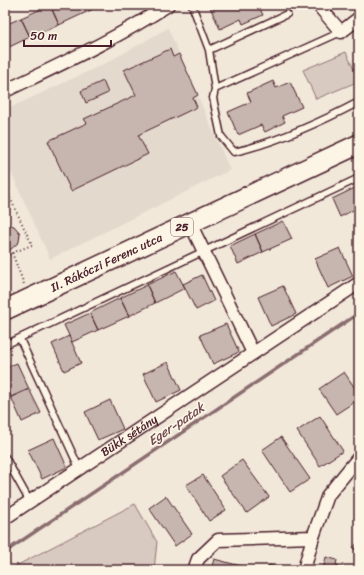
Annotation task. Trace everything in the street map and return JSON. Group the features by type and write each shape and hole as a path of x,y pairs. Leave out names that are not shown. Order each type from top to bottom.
{"main road":[{"name":"II. Rákóczi Ferenc utca","path":"5,310 359,144"}],"street":[{"path":"5,91 135,27 168,5"},
{"path":"318,5 341,32 359,18"},
{"path":"190,223 253,352"},
{"name":"Bükk sétány","path":"5,518 80,470 253,352 359,283"},
{"path":"304,570 313,537 328,495 359,457"},
{"path":"194,570 198,559 218,540 313,537"}],"lane":[{"path":"192,5 209,50 215,89 213,98 221,136 234,152 260,146 316,124 359,102"},
{"path":"209,50 287,14"},
{"path":"215,89 341,32"},
{"path":"5,346 359,178"},
{"path":"20,339 80,470"},
{"path":"5,457 30,502"}],"path":[{"path":"5,188 32,245 5,256"},
{"path":"12,253 30,298"}],"shaded area":[{"path":"168,28 230,170 50,259 5,159 5,110 108,62"},
{"path":"346,52 359,81 316,99 303,70"},
{"path":"135,504 157,542 154,570 8,570"}],"building":[{"path":"50,5 88,5 91,10 59,25"},
{"path":"50,5 59,25 30,37 21,18"},
{"path":"88,5 100,5 91,10"},
{"path":"209,5 269,5 260,9 263,15 243,24 241,19 220,29"},
{"path":"21,18 30,37 5,49 5,25"},
{"path":"170,49 173,57 179,54 198,95 193,98 197,107 138,135 148,154 71,191 48,141 87,123 84,119 136,95 124,70"},
{"path":"103,81 108,93 86,103 81,91"},
{"path":"273,81 276,88 290,82 302,107 282,116 285,122 265,132 261,125 238,135 228,112 251,102 247,93"},
{"path":"359,186 359,207 340,217 332,199"},
{"path":"283,221 292,239 263,252 255,234"},
{"path":"5,223 14,226 20,233 19,242 10,250 5,250"},
{"path":"255,234 263,252 238,264 230,246"},
{"path":"340,248 353,276 328,288 315,259"},
{"path":"176,271 185,288 155,303 147,285"},
{"path":"202,275 214,301 196,310 183,284"},
{"path":"147,285 155,303 129,316 120,298"},
{"path":"283,286 296,314 271,326 258,297"},
{"path":"120,298 129,316 98,330 90,313"},
{"path":"90,313 98,330 72,342 64,325"},
{"path":"226,324 239,352 213,364 200,335"},
{"path":"69,336 81,363 64,371 52,344"},
{"path":"168,362 181,390 156,402 143,374"},
{"path":"17,363 29,389 11,397 5,384 5,368"},
{"path":"344,372 359,394 359,399 336,414 319,389"},
{"path":"29,389 41,413 22,422 11,397"},
{"path":"110,400 123,429 98,440 85,412"},
{"path":"320,416 343,451 320,466 297,431"},
{"path":"281,437 310,479 290,492 262,450"},
{"path":"54,438 67,467 42,479 28,450"},
{"path":"242,460 269,497 247,513 220,476"},
{"path":"203,475 226,510 209,521 186,485"},
{"path":"166,496 192,534 175,546 149,508"},
{"path":"5,497 9,506 5,508"},
{"path":"359,541 359,553 353,548"},
{"path":"326,557 337,560 336,565 346,568 345,570 323,570"},
{"path":"214,559 241,566 240,570 211,570"},
{"path":"269,565 287,570 267,570"}],"waterway":[{"name":"Eger-patak","path":"5,552 359,313"}]}
